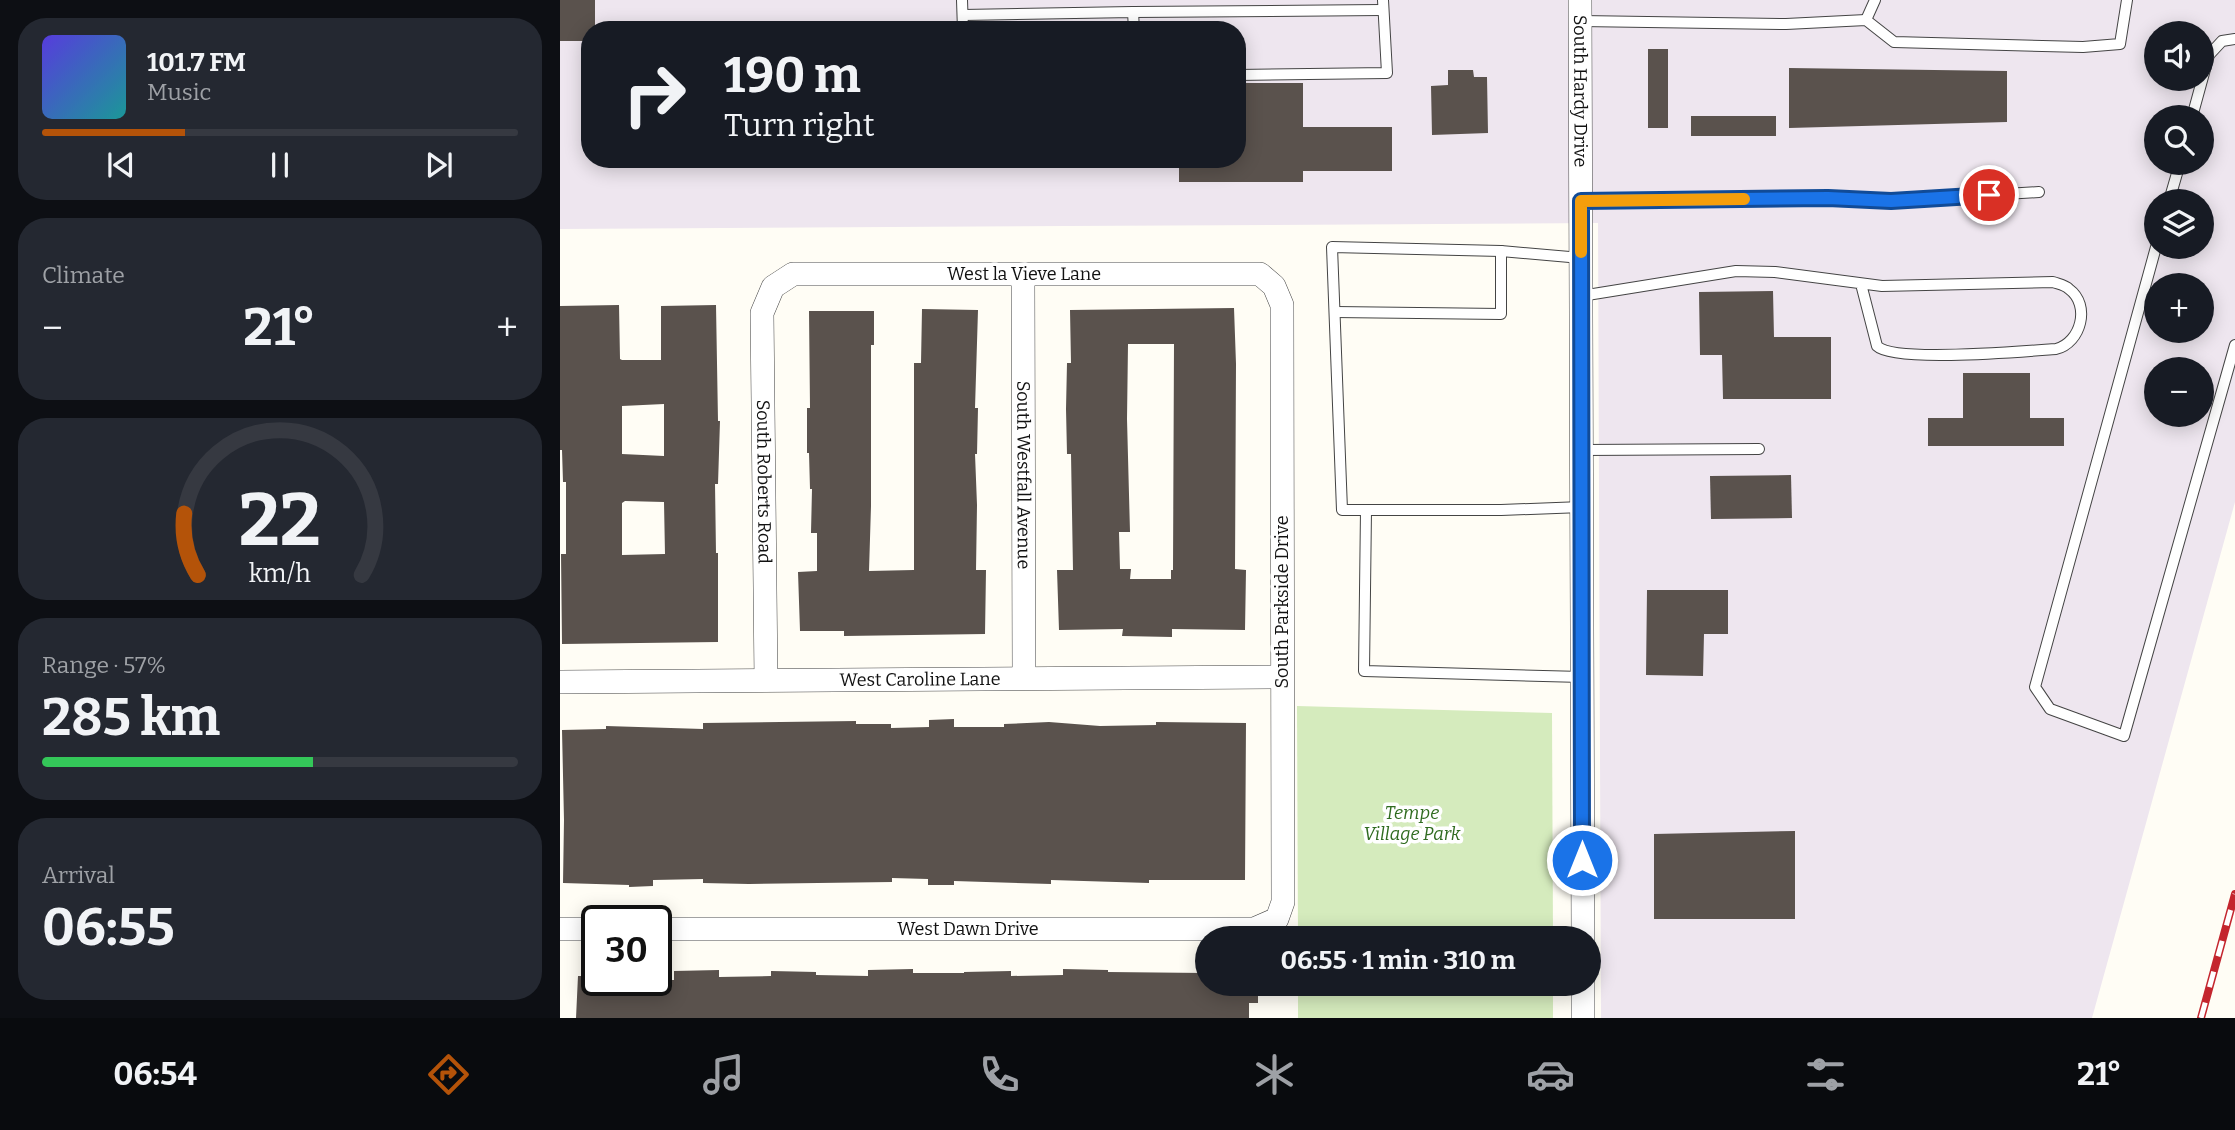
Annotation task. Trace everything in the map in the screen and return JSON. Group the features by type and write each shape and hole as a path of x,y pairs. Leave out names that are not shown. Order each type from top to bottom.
{"street":[{"name":"South Hardy Drive","path":"1581,11 1583,926"},
{"name":"West la Vieve Lane","path":"773,287 793,275 1023,274 1260,275 1274,286"},
{"name":"South Westfall Avenue","path":"1023,274 1024,678"},
{"name":"South Parkside Drive","path":"1274,286 1282,306 1283,902 1278,919"},
{"name":"South Roberts Road","path":"766,680 762,313 773,287"},
{"name":"West Caroline Lane","path":"560,682 1282,677"},
{"name":"West Dawn Drive","path":"672,929 1254,929 1278,919"},
{"path":"560,929 581,929"},
{"path":"1583,996 1583,1018"}],"lane":[{"path":"962,0 963,21"},
{"path":"1866,20 1875,0"},
{"path":"1581,11 1786,24 1866,20 1894,42 2083,47 2120,44 2127,0"},
{"path":"963,15 1383,5 1387,73 1246,75"},
{"path":"1133,12 1134,21"},
{"path":"2195,105 2209,55 2222,41 2235,39"},
{"path":"1581,201 1828,198 1891,201 2039,192"},
{"path":"1581,258 1501,251 1332,247 1342,510 1581,507"},
{"path":"1335,312 1502,314 1501,251"},
{"path":"2153,259 2035,687 2050,709 2124,736 2235,345"},
{"path":"1581,296 1736,271 1775,272 1882,286 2053,282 2067,287 2076,295 2081,316 2079,328 2073,339 2064,347 2056,349 2009,353 1901,355 1882,351 1877,346 1861,284"},
{"path":"1581,450 1759,449"},
{"path":"1366,510 1364,671 1582,677"}],"shaded area":[{"path":"560,0 2235,0 2235,502 2092,1018 1601,1018 1598,223 560,229"}],"green space":[{"name":"Tempe Village Park","path":"1297,706 1552,713 1553,926 1298,926"},
{"path":"1298,996 1553,996 1553,1018 1298,1018"}],"building":[{"path":"560,0 595,0 595,21 581,21 581,41 560,41"},
{"path":"1648,49 1668,49 1668,128 1648,128"},
{"path":"1789,68 2007,71 2007,122 1789,128"},
{"path":"1448,70 1473,70 1474,77 1487,77 1488,133 1432,135 1431,86 1448,85"},
{"path":"1246,83 1303,83 1303,127 1392,127 1392,171 1303,171 1303,182 1179,182 1179,168 1246,168"},
{"path":"1691,116 1776,116 1776,136 1691,136"},
{"path":"1773,291 1774,337 1831,337 1831,399 1723,399 1722,355 1700,355 1699,292"},
{"path":"619,305 620,359 661,360 661,306 716,305 720,421 718,484 715,484 718,642 562,644 561,554 566,554 566,482 563,482 560,450 560,306","holes":["664,404 664,456 622,454 622,406","664,502 665,554 622,555 622,503"]},
{"path":"1234,308 1235,569 1246,570 1245,630 1172,629 1172,637 1122,636 1123,629 1059,630 1057,570 1073,570 1071,454 1067,454 1066,409 1067,363 1071,363 1070,310","holes":["1128,344 1174,344 1173,570 1171,579 1130,579 1131,569 1120,569 1119,532 1130,532"]},
{"path":"922,309 978,310 975,408 978,408 975,454 976,570 986,570 985,634 844,636 844,631 800,631 798,572 817,571 817,533 811,533 812,489 807,453 807,408 810,408 809,311 874,311 874,345 871,345 869,571 914,570 914,363 921,363"},
{"path":"1963,373 2030,373 2030,418 2064,418 2064,446 1928,446 1928,418 1963,418"},
{"path":"1791,475 1792,518 1711,519 1710,476"},
{"path":"1647,590 1728,590 1728,634 1704,634 1703,676 1646,675"},
{"path":"954,719 954,727 1004,727 1004,724 1049,722 1100,726 1156,725 1156,722 1246,723 1245,880 1149,880 1149,883 1051,880 1051,884 954,881 954,885 928,885 928,879 892,878 892,882 749,884 703,883 703,879 653,880 653,886 629,887 563,883 562,730 606,729 606,726 703,729 703,723 856,721 856,724 891,724 891,728 929,727 929,720"},
{"path":"1795,831 1795,919 1654,919 1654,834"},
{"path":"913,969 913,973 1011,971 1011,976 1063,975 1063,969 1195,973 1195,996 1258,996 1258,1003 1249,1003 1249,1018 576,1018 578,976 581,976 581,996 672,996 674,971 719,970 719,977 771,976 771,971 868,976 868,970"}],"railway":[{"path":"2201,1018 2235,894"}],"slow traffic":[{"path":"1581,252 1581,201 1744,199"}],"route":[{"path":"1582,860 1581,201 1828,198 1891,201 1989,195"}]}
